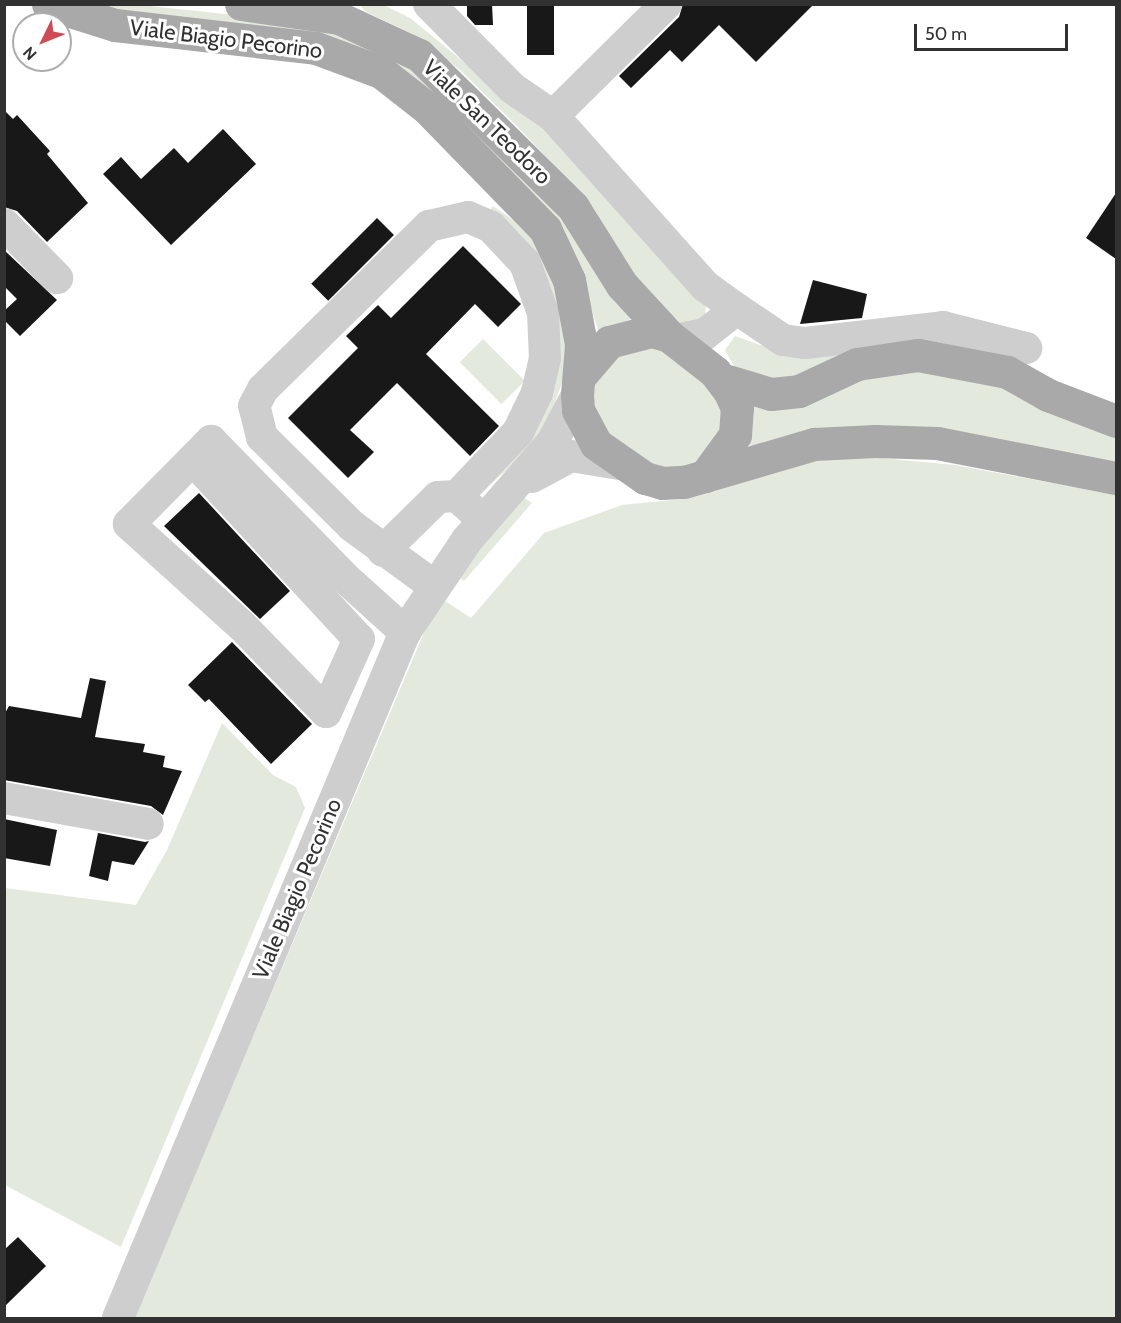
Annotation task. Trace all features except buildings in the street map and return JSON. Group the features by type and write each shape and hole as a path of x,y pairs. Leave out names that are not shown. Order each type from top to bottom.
{"main road":[{"name":"Viale Biagio Pecorino","path":"48,4 116,25 337,53 381,72 405,88 544,229 569,280 581,344 578,386"},
{"name":"Viale San Teodoro","path":"242,4 339,18 419,55 573,207 622,285 671,338"},
{"path":"705,476 735,435 737,408 718,376 671,338 651,331 609,342 578,386 586,430 619,464 662,483 705,476 814,444 874,441 937,443 1116,478"},
{"path":"718,376 771,393 799,391 857,364 918,355 1007,372 1048,394 1116,421"}],"street":[{"path":"429,4 512,88 553,116 730,316 783,340 805,343 943,327 1026,348"},
{"path":"553,116 666,4"},
{"path":"383,551 438,497 457,496 518,432 537,393 545,358 543,313 525,262 491,227 468,217 429,226 263,389 254,406 262,437 383,551 434,586"},
{"path":"4,224 57,278"},
{"path":"671,338 692,339 730,316"},
{"path":"718,376 730,316"},
{"path":"519,485 553,441 578,386"},
{"path":"193,460 359,639 326,712 240,625 129,524 211,441 344,576 405,632"},
{"path":"519,485 571,456 619,464"},
{"name":"Viale Biagio Pecorino","path":"118,1318 405,632 434,586 483,520 519,485"},
{"path":"457,496 483,520"},
{"path":"4,798 148,824"}],"shaded area":[{"path":"82,5 140,5 310,23 385,45 562,216 633,318 599,333 581,277 425,90"},
{"path":"360,5 384,5 410,18 563,143 706,303 705,319 690,327 674,321 633,276 593,207 516,125 459,69 411,33 366,12"},
{"path":"493,206 525,228 546,258 566,323 563,380 549,419 522,457 480,493 552,369 489,211"},
{"path":"735,336 798,358 872,348 982,354 781,384 735,368 725,350"},
{"path":"483,339 525,381 501,404 460,362"},
{"path":"660,346 711,383 726,426 701,464 656,469 614,443 591,405 596,373 613,352"},
{"path":"894,368 979,376 1116,432 1116,468 741,445 745,400 834,388"},
{"path":"849,455 955,465 1116,495 1116,1318 134,1318 439,597 471,618 544,533 622,505 682,499 760,472"},
{"path":"523,497 532,503 464,581 457,576"},
{"path":"222,723 273,775 296,787 305,808 121,1247 5,1185 5,888 136,905 167,850"}]}
